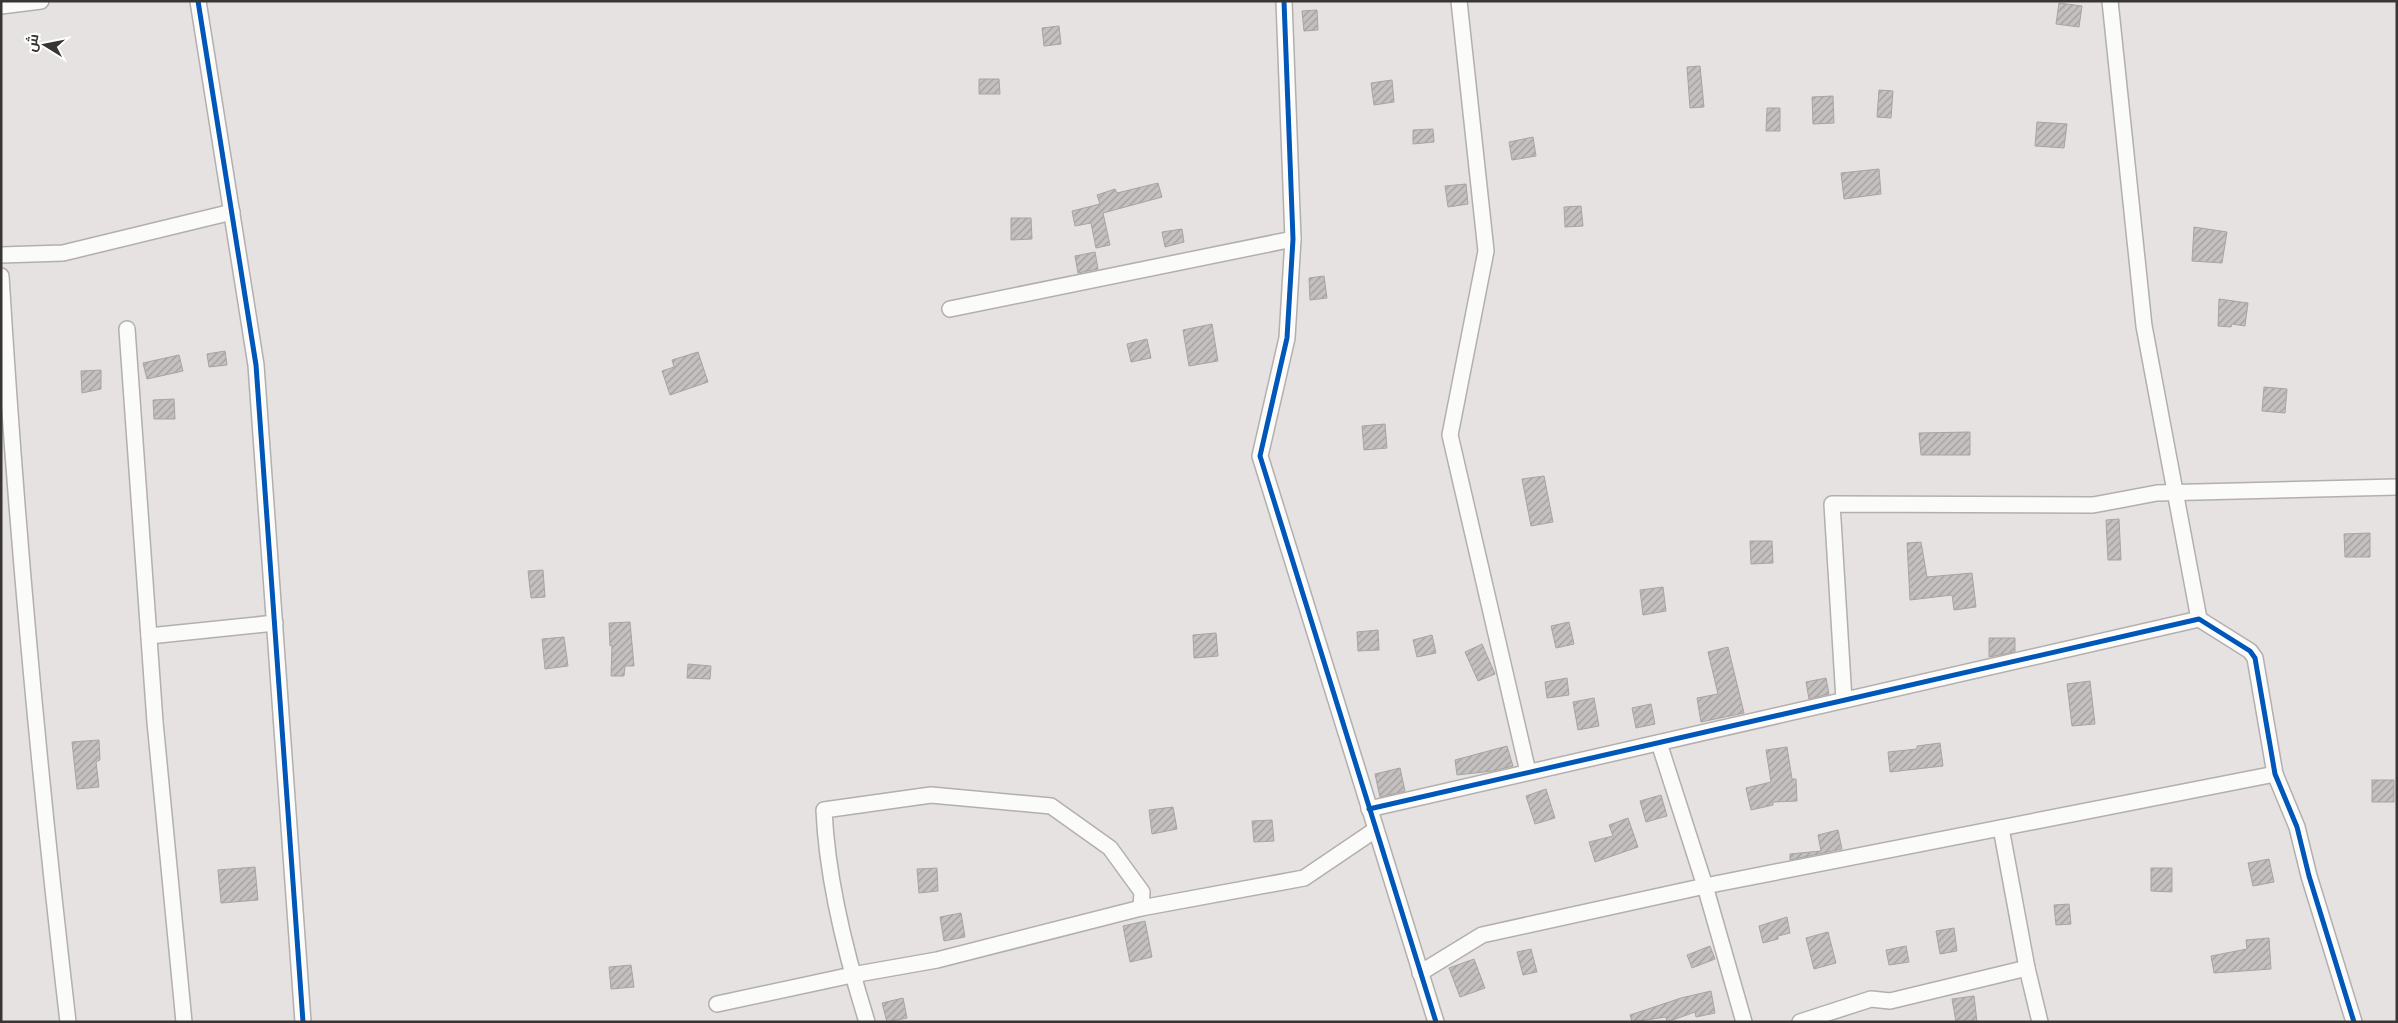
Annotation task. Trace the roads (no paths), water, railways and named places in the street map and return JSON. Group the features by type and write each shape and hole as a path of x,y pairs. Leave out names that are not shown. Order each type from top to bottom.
{"street":[{"path":"1,6 41,1"},
{"path":"198,1 256,364 303,1022"},
{"path":"1284,1 1293,239 1287,338 1260,456 1436,1022"},
{"path":"1459,1 1486,251 1450,435 1528,772"},
{"path":"2110,1 2144,326 2199,619"},
{"path":"1,255 63,253 232,212"},
{"path":"950,309 1293,239"},
{"path":"1,276 13,473 50,866 68,1022"},
{"path":"127,329 149,636 184,1022"},
{"path":"1844,700 1832,504 2093,505 2157,493 2397,487"},
{"path":"1369,809 2199,619 2250,650 2255,658 2275,774 2298,827 2309,876 2354,1022"},
{"path":"149,636 275,623"},
{"path":"1659,743 1705,886 1744,1022"},
{"path":"1420,973 1482,935 1705,886 2275,774"},
{"path":"867,1022 852,975 826,846 824,810 931,795 1050,806 1110,848 1142,892 1141,908"},
{"path":"2001,828 2027,968 2040,1022"},
{"path":"717,1004 852,975 937,960 1141,908 1304,878 1375,830"},
{"path":"1800,1022 1871,999 1890,1001 2027,968"}]}
